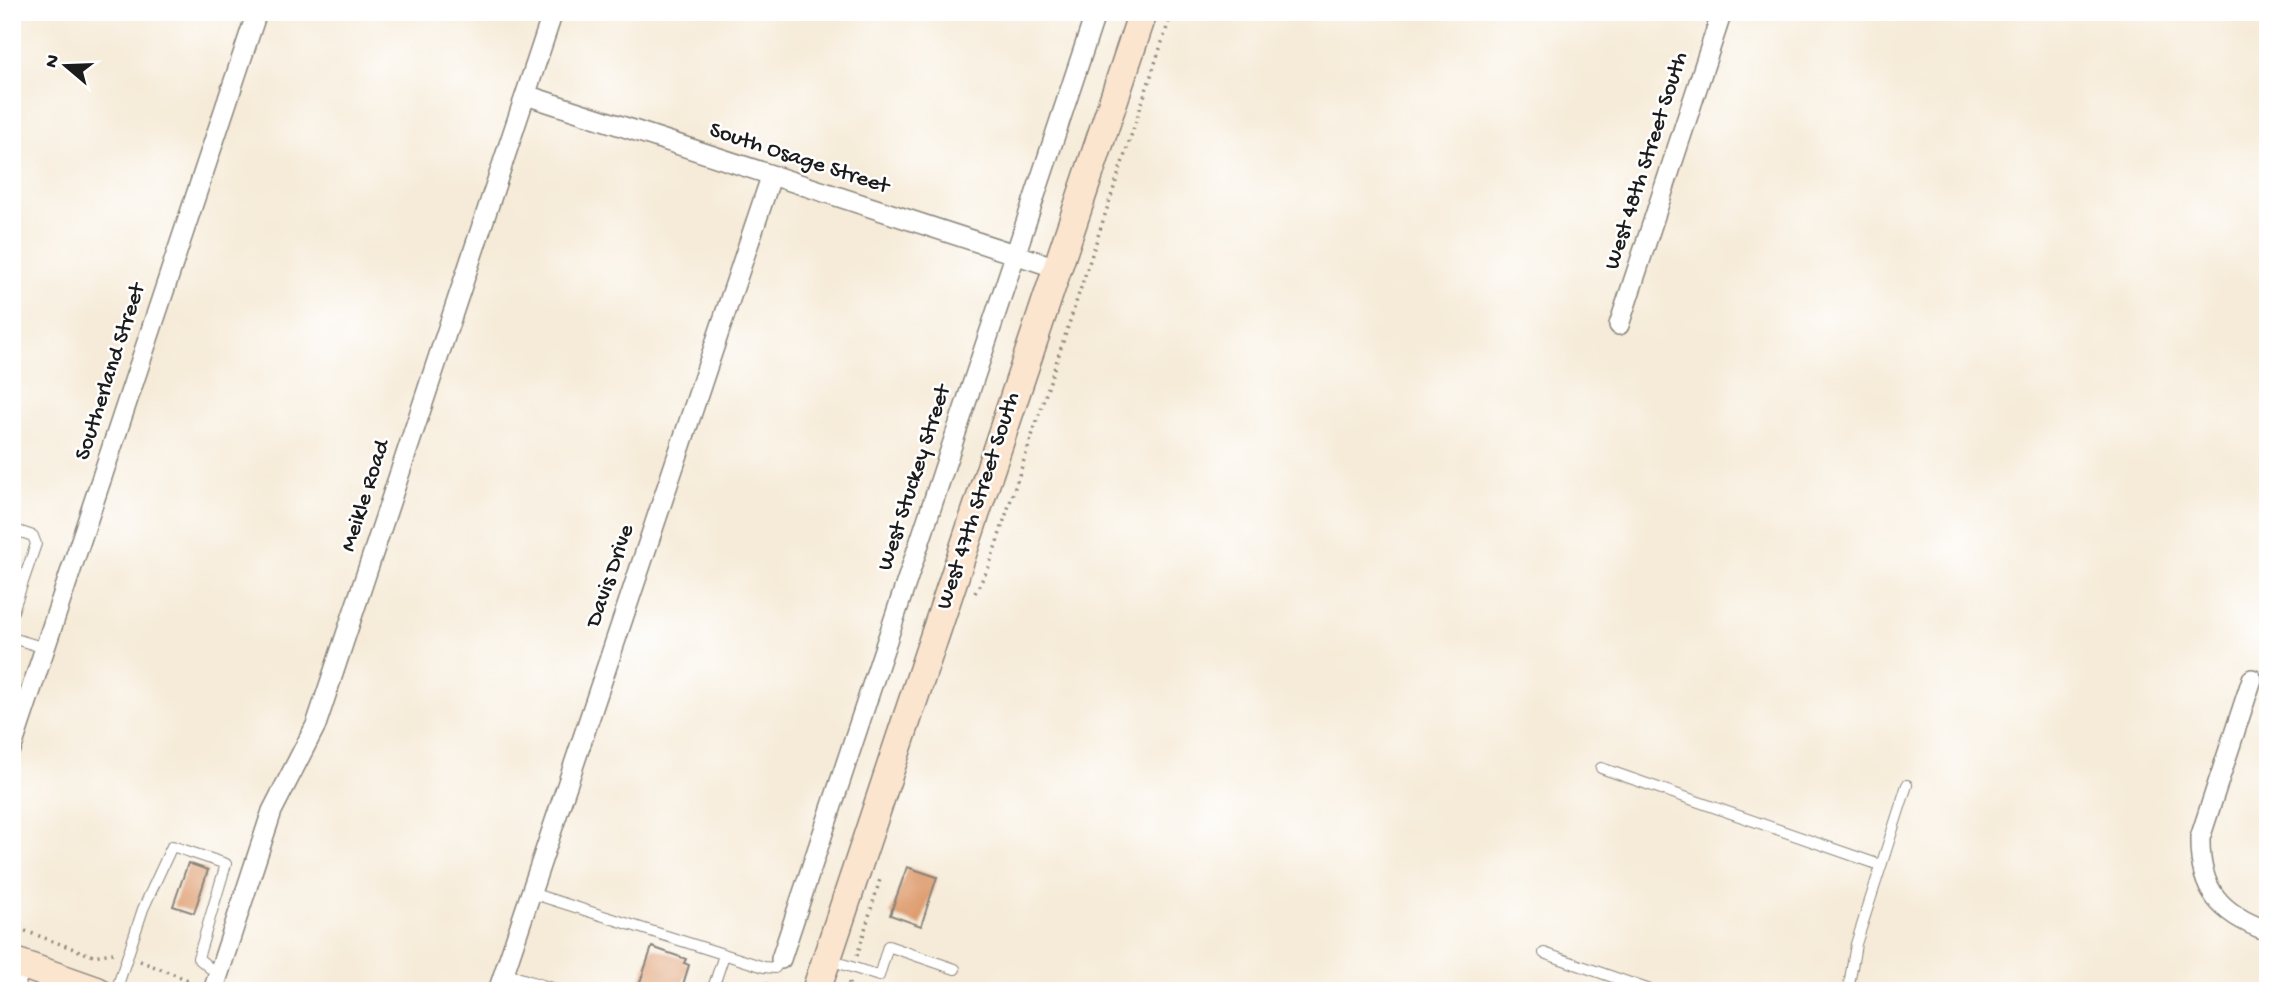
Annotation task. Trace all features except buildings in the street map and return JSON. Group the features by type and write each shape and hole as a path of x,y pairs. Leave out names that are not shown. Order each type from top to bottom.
{"street":[{"name":"Southerland Street","path":"12,747 257,12"},
{"name":"Meikle Road","path":"216,983 272,811 316,725 553,12"},
{"name":"West Stuckey Street","path":"781,959 1096,12"},
{"name":"West 47th Street South","path":"816,991 1143,12"},
{"name":"West 48th Street South","path":"1619,325 1722,12"},
{"name":"South Osage Street","path":"526,94 771,177 1057,268"},
{"name":"Davis Drive","path":"501,982 771,177"},
{"path":"2252,679 2200,838 2200,858 2214,897 2229,913 2268,931"},
{"path":"15,972 97,991"}],"lane":[{"path":"12,529 33,536 36,544 12,614"},
{"path":"12,638 45,648"},
{"path":"1601,768 1880,865"},
{"path":"1847,991 1856,944 1907,785"},
{"path":"116,991 144,909 172,846 226,864 198,958 216,983"},
{"path":"531,893 772,968 778,966 781,959"},
{"path":"827,959 878,976 888,946 956,969"},
{"path":"1544,953 1653,991"},
{"path":"712,991 724,955"},
{"path":"501,982 561,991"}],"path":[{"path":"968,605 988,569 1172,12"},
{"path":"847,991 883,868"},
{"path":"12,926 93,956 119,952 186,979 195,991"},
{"path":"764,991 768,980"}]}
